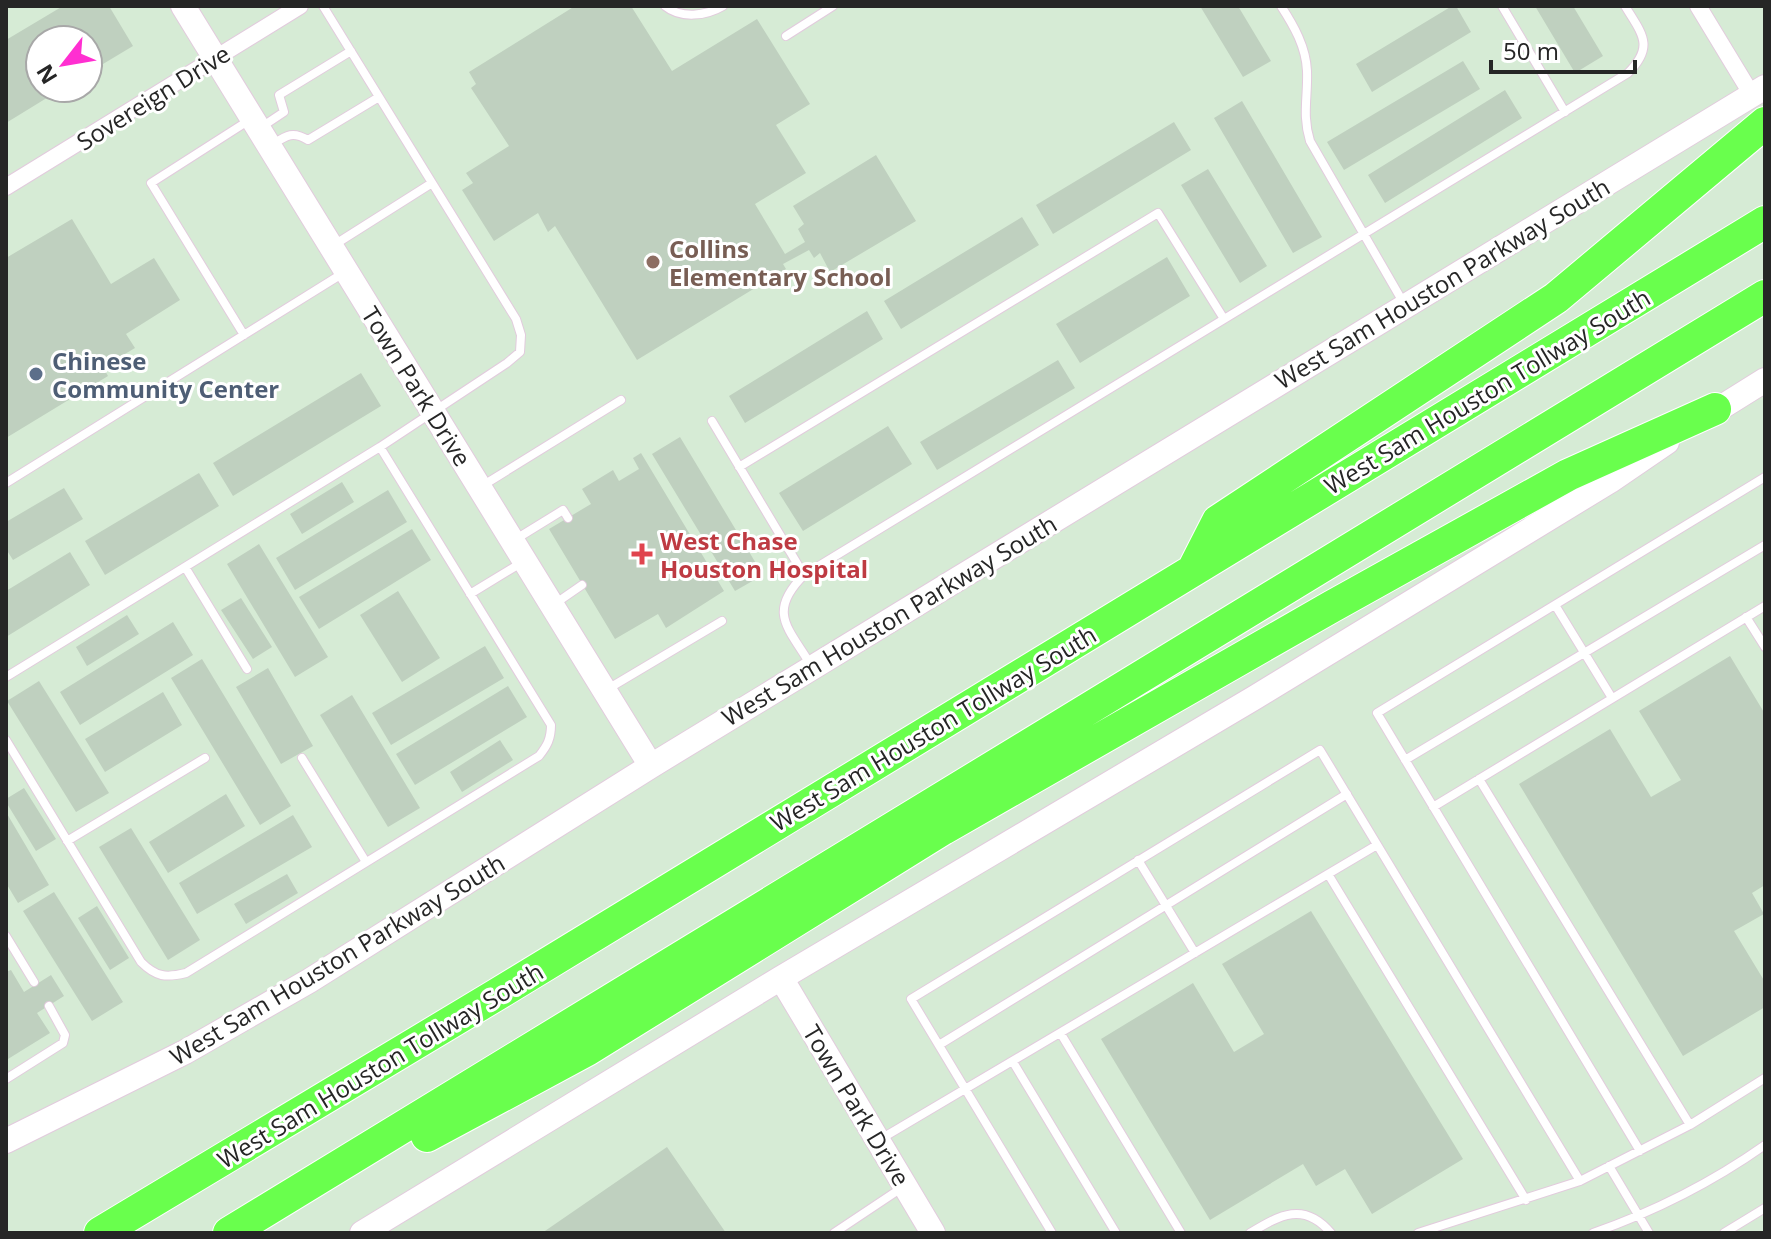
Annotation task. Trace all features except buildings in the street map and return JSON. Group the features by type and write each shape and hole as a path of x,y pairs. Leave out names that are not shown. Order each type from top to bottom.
{"highway":[{"path":"1192,571 1218,521 1556,298 1761,101"},
{"name":"West Sam Houston Tollway South","path":"100,1233 456,1020 1765,222"},
{"path":"229,1233 1765,296"},
{"path":"245,1233 587,1050 943,829 1345,599 1568,475 1715,409"}],"main road":[{"name":"Town Park Drive","path":"183,6 651,766"},
{"name":"West Sam Houston Parkway South","path":"8,1136 135,1078 247,1018 651,766 1405,306 1761,101"},
{"path":"362,1233 781,978 1254,698 1610,481 1715,409 1765,380"},
{"name":"Town Park Drive","path":"781,978 933,1233"}],"street":[{"name":"Sovereign Drive","path":"6,187 300,6"},
{"path":"1698,6 1761,101"}],"lane":[{"path":"6,677 434,414 452,397 520,352 521,335 516,319 323,6"},
{"path":"665,6 688,15 713,12 723,6"},
{"path":"786,36 833,6"},
{"path":"1281,6 1303,45 1307,69 1304,122 1310,141 1405,306"},
{"path":"1502,6 1565,112"},
{"path":"813,667 783,614 783,603 790,589 804,575 1628,73 1640,62 1645,49 1642,35 1625,6"},
{"path":"244,335 151,183 260,132 284,112 279,95 351,51"},
{"path":"260,132 297,133 308,140 379,97"},
{"path":"331,247 432,183"},
{"path":"739,467 1158,213 1224,319"},
{"path":"6,483 346,271"},
{"path":"479,488 621,400"},
{"path":"712,421 804,575"},
{"path":"6,740 141,962 161,977 186,973 539,756 548,746 551,725 380,447"},
{"path":"1640,1151 1377,713 1765,477"},
{"path":"470,594 563,510 568,518"},
{"path":"1405,760 1765,545"},
{"path":"185,567 247,669"},
{"path":"552,605 582,585"},
{"path":"1555,605 1612,698"},
{"path":"1433,807 1765,606"},
{"path":"1746,617 1765,647"},
{"path":"604,691 722,621"},
{"path":"1052,1233 911,999 1320,750 1580,1181"},
{"path":"67,841 205,758"},
{"path":"302,758 366,862"},
{"path":"1479,779 1690,1125"},
{"path":"939,1045 1347,794"},
{"path":"878,1140 1377,845"},
{"path":"1138,860 1195,953"},
{"path":"1328,874 1526,1200"},
{"path":"6,936 34,982"},
{"path":"6,1079 63,1043 65,1035 49,1006"},
{"path":"1061,1034 1181,1233"},
{"path":"1013,1062 1116,1233"},
{"path":"1418,1233 1580,1181 1690,1125 1765,1078"},
{"path":"1593,1233 1710,1179 1765,1145"},
{"path":"1609,1166 1649,1233"},
{"path":"834,1233 905,1186"},
{"path":"1724,1233 1765,1208"},
{"path":"1250,1233 1283,1215 1298,1213 1323,1223 1331,1233"}],"place":[{"name":"Collins Elementary School","path":"653,262"},
{"name":"Chinese Community Center","path":"36,374"},
{"name":"West Chase Houston Hospital","path":"642,554"}]}
